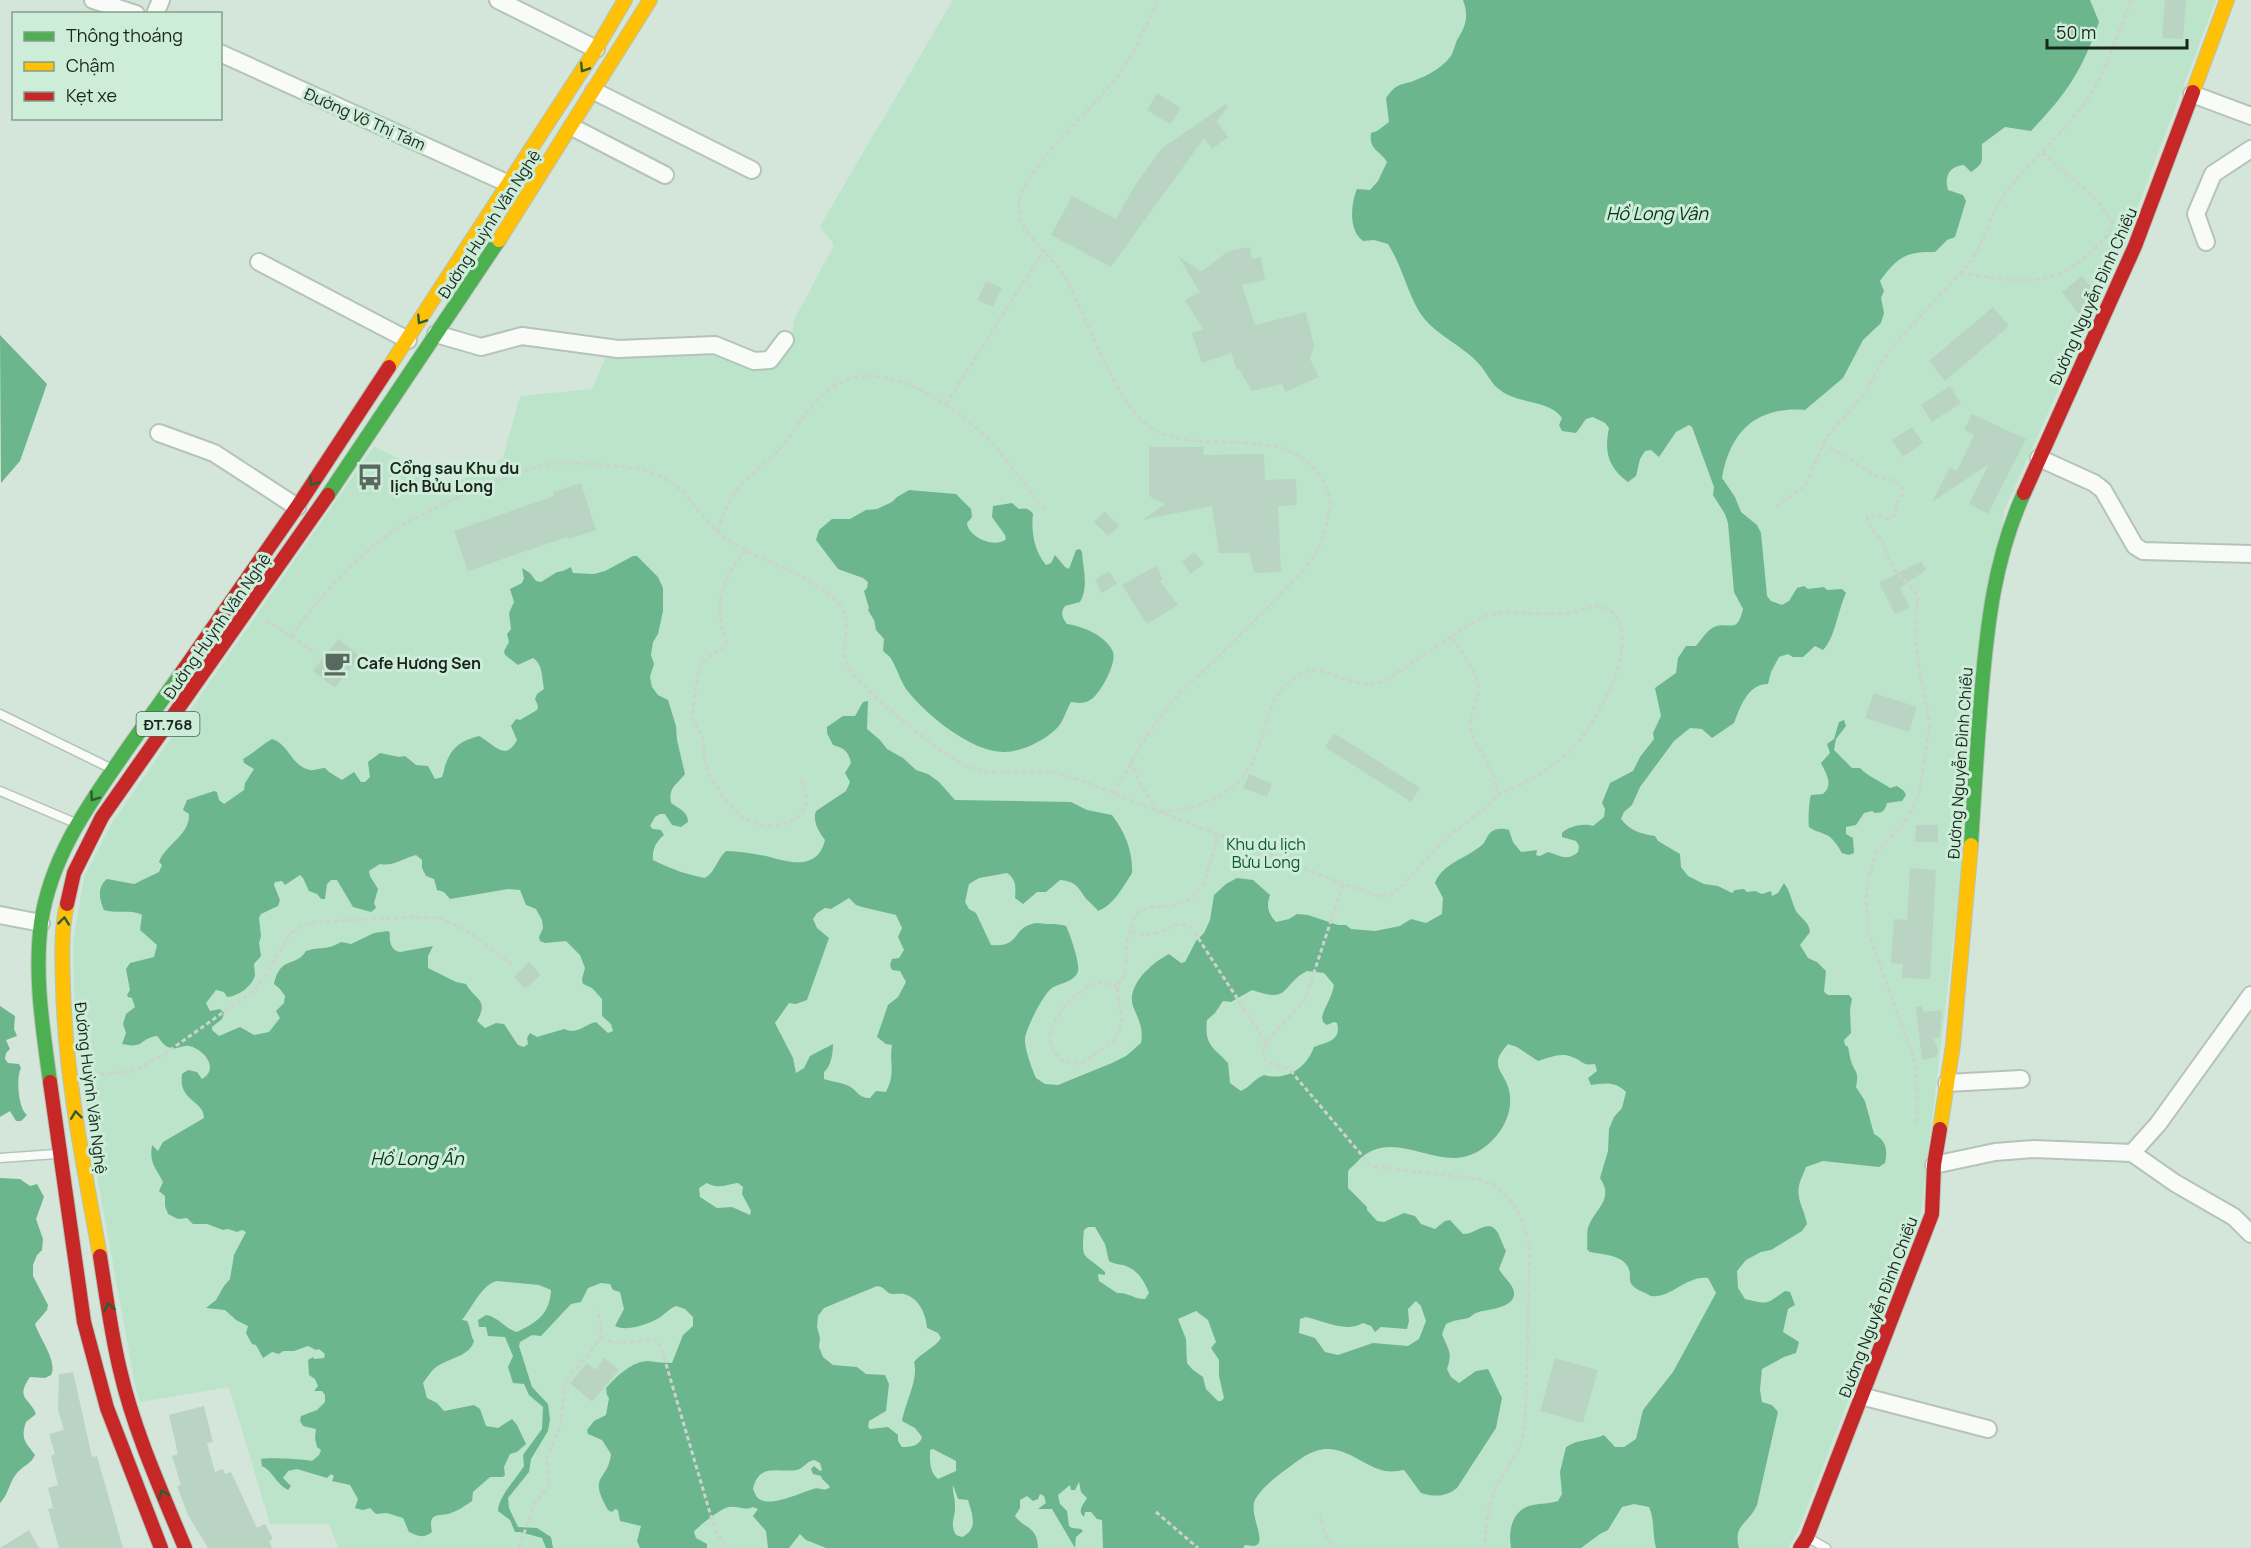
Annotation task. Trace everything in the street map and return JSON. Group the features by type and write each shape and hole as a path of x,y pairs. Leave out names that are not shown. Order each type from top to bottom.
{"main road":[{"name":"Đường Huỳnh Văn Nghệ","path":"161,1548 121,1446 97,1376 84,1322 39,1004 37,959 40,923 47,892 66,844 77,824 297,507 509,184 625,0"},
{"name":"Đường Huỳnh Văn Nghệ","path":"185,1548 140,1435 120,1370 81,1152 64,1024 62,943 66,908 74,873 102,817 319,509 529,196 650,0"},
{"name":"Đường Nguyễn Đình Chiểu","path":"1804,1542 1932,1214 1934,1165 1953,1045 1967,903 1988,624 1997,572 2015,513 2135,246 2227,0"},
{"path":"509,184 529,196"}],"street":[{"path":"93,0 130,12"},
{"path":"498,0 596,49"},
{"name":"Đường Võ Thị Tám","path":"222,54 509,184"},
{"path":"594,91 752,170"},
{"path":"2192,94 2251,116"},
{"path":"572,127 665,175"},
{"path":"2206,242 2196,214 2213,174 2251,149"},
{"path":"259,262 408,340"},
{"path":"436,334 481,347 522,336 618,349 716,345 754,361 770,360 785,340"},
{"path":"159,433 214,453 297,507"},
{"path":"2039,458 2094,483 2103,490 2135,546 2143,551 2251,554"},
{"path":"0,915 40,923"},
{"path":"2132,1153 2158,1124 2251,995"},
{"path":"1947,1083 2021,1079"},
{"path":"1934,1165 1995,1152 2024,1150 2132,1153 2175,1183 2234,1217 2251,1234"},
{"path":"1861,1396 1988,1429"}],"lane":[{"path":"0,714 113,770"},
{"path":"0,791 77,824"},
{"path":"0,1158 60,1154"},
{"path":"1804,1542 1826,1548"}],"path":[{"path":"1114,794 1131,762 1174,699 1286,589 1314,556 1324,532 1330,501 1327,489 1314,467 1291,450 1272,446 1197,441 1151,429 1125,399 1062,272 1038,247 1021,218 1019,203 1024,188 1039,165 1118,76 1158,0"},
{"path":"1776,507 1805,486 1823,444 1836,424 1864,394 1896,343 1972,260 1981,246 1991,214 2003,196 2086,101 2095,86 2131,0"},
{"path":"1961,273 2018,281 2039,280 2056,275 2092,252 2109,231 2112,222 2100,204 2041,152"},
{"path":"946,404 1042,253"},
{"path":"717,531 727,505 740,485 779,450 812,407 839,383 867,376 894,379 946,404 976,428 997,449 1044,510"},
{"path":"1823,444 1872,474 1895,481 1902,487 1903,494 1895,515 1889,519 1877,515 1870,515 1867,518 1868,523 1882,541 1893,569 1915,591 1918,662 1930,725 1919,793 1913,809 1903,824 1876,854 1872,862 1866,897 1866,914 1875,951 1914,1059 1917,1081 1917,1124"},
{"path":"291,637 307,613 346,573 380,543 407,523 480,488 537,467 554,464 582,463 646,471 661,476 683,491 717,531 746,550 793,572 831,595 842,608 847,620 847,664 857,678 917,733 965,766 980,770 1057,773 1343,884 1379,896 1389,896 1401,887 1445,839 1484,809 1497,795 1531,781 1551,768 1584,737 1602,707 1615,677 1621,645 1619,622 1615,614 1598,606 1566,614 1498,613 1484,616 1385,681 1376,684 1349,681 1314,669 1302,673 1290,682 1271,704 1257,752 1244,777 1206,802 1173,811 1157,811"},
{"path":"746,550 733,565 724,584 720,606 726,645 708,656 699,669 691,711 703,742 708,771 726,799 744,818 762,826 772,827 784,824 796,816 803,810 806,801 801,776"},
{"path":"249,609 313,651"},
{"path":"1452,636 1477,680 1478,693 1470,717 1470,728 1494,776 1498,787 1497,795"},
{"path":"1131,762 1138,782 1157,811"},
{"path":"1117,987 1105,982 1096,983 1074,997 1065,1006 1050,1035 1050,1043 1062,1061 1079,1064 1114,1040 1121,1029 1122,1022 1117,987 1124,976 1126,944 1134,917 1149,907 1171,906 1190,898 1198,891 1205,880 1218,835"},
{"path":"1343,884 1303,1003 1266,1043 1262,1054 1265,1059 1290,1070 1374,1168 1478,1179 1494,1185 1513,1203 1521,1216 1530,1248 1525,1427 1518,1451 1491,1501 1485,1548"},
{"path":"71,1076 134,1071 163,1055 261,983 289,935 304,925 328,920 428,916 440,918 468,932 514,966"},
{"path":"1131,931 1154,935 1186,924 1196,933 1266,1043"},
{"path":"519,1548 535,1502 550,1485 546,1459 561,1425 564,1387 601,1338 597,1308"},
{"path":"601,1338 615,1343 656,1340 661,1347 715,1530 727,1548"},
{"path":"1156,1512 1198,1548"},
{"path":"1320,1513 1323,1528 1332,1548"}],"green space":[{"name":"Khu du lịch Bửu Long","path":"953,0 2216,0 2124,243 2004,511 1921,1212 1798,1531 1788,1548 338,1548 329,1524 270,1524 229,1387 140,1402 91,1143 75,1022 73,943 84,877 112,823 374,446 451,485 503,458 520,396 592,389 607,354 715,352 752,368 791,342 794,320 834,245 820,226"}],"water":[{"name":"Hồ Long Ẩn","path":"1463,0 2090,0 2099,22 2080,68 2072,81 2031,131 2005,127 1982,144 1982,160 1976,169 1971,172 1964,165 1951,170 1947,177 1948,190 1963,195 1966,201 1955,237 1947,240 1935,252 1910,254 1903,257 1886,273 1880,281 1884,291 1881,298 1884,313 1881,323 1863,340 1843,378 1805,410 1773,412 1748,425 1739,435 1726,461 1722,478 1735,497 1741,512 1757,525 1761,533 1767,596 1771,601 1782,605 1789,601 1797,588 1804,586 1808,589 1824,587 1827,590 1842,589 1846,593 1831,638 1823,650 1815,646 1803,657 1793,657 1788,654 1779,657 1768,684 1761,685 1750,692 1734,723 1712,738 1702,729 1690,728 1674,741 1640,787 1632,805 1624,812 1621,819 1632,829 1655,836 1658,841 1680,854 1681,867 1688,876 1704,884 1718,886 1732,893 1735,890 1744,889 1747,892 1755,891 1762,894 1771,891 1772,896 1778,893 1784,883 1796,911 1809,928 1810,932 1800,945 1808,958 1817,962 1826,971 1824,992 1828,995 1849,995 1852,999 1851,1033 1844,1040 1845,1045 1848,1047 1851,1062 1857,1073 1856,1087 1865,1101 1874,1134 1884,1142 1886,1150 1885,1163 1879,1167 1823,1161 1806,1167 1798,1191 1807,1224 1802,1231 1771,1250 1761,1252 1746,1260 1737,1271 1738,1288 1745,1299 1767,1302 1785,1291 1790,1292 1795,1305 1788,1309 1783,1332 1799,1342 1796,1353 1762,1369 1760,1390 1762,1402 1772,1405 1778,1412 1757,1505 1739,1529 1739,1548 1656,1548 1649,1507 1634,1504 1622,1507 1608,1530 1581,1548 1511,1548 1511,1528 1520,1511 1533,1505 1558,1501 1562,1494 1560,1472 1566,1447 1604,1435 1615,1447 1624,1447 1636,1439 1643,1410 1673,1372 1716,1293 1708,1278 1700,1278 1665,1294 1651,1296 1632,1285 1630,1272 1622,1260 1590,1252 1587,1249 1588,1227 1605,1197 1604,1185 1600,1178 1608,1151 1609,1129 1614,1117 1622,1108 1626,1092 1614,1084 1591,1085 1588,1078 1597,1071 1595,1064 1585,1064 1564,1055 1538,1061 1517,1047 1508,1044 1498,1061 1510,1094 1508,1115 1499,1133 1484,1148 1460,1158 1445,1158 1385,1147 1371,1152 1348,1172 1348,1188 1377,1221 1384,1222 1404,1213 1415,1216 1421,1224 1435,1229 1450,1220 1463,1234 1491,1226 1498,1233 1506,1251 1499,1269 1514,1292 1510,1302 1446,1324 1442,1334 1449,1351 1450,1359 1447,1369 1451,1377 1459,1383 1476,1371 1488,1369 1502,1398 1496,1428 1457,1488 1444,1495 1421,1493 1404,1470 1385,1471 1343,1452 1325,1449 1301,1458 1261,1491 1254,1506 1260,1540 1254,1546 1245,1545 1243,1548 1103,1548 1102,1520 1097,1519 1091,1512 1085,1512 1084,1517 1082,1515 1081,1508 1087,1498 1081,1492 1079,1482 1075,1490 1071,1490 1070,1485 1058,1495 1060,1504 1067,1511 1069,1526 1083,1531 1076,1537 1075,1548 1052,1509 1038,1509 1046,1503 1044,1496 1040,1494 1038,1499 1033,1501 1027,1496 1020,1500 1020,1508 1015,1516 1033,1531 1038,1548 826,1548 806,1540 800,1534 789,1548 768,1548 766,1531 753,1516 758,1509 732,1507 716,1514 694,1532 696,1538 707,1544 707,1548 640,1548 637,1541 641,1526 620,1521 618,1510 615,1509 612,1512 608,1510 602,1498 599,1490 600,1479 606,1470 611,1454 602,1440 588,1434 587,1430 594,1421 606,1415 609,1398 606,1388 625,1370 648,1361 672,1363 683,1335 693,1326 693,1317 685,1309 676,1306 644,1325 620,1328 615,1326 624,1309 620,1292 613,1290 610,1284 601,1283 588,1288 581,1302 571,1304 541,1336 532,1335 520,1342 519,1346 532,1387 548,1404 550,1419 548,1431 531,1459 529,1472 508,1498 509,1508 518,1527 537,1528 551,1537 553,1548 546,1548 542,1538 515,1532 510,1520 498,1511 504,1494 524,1466 523,1455 542,1429 543,1407 529,1395 524,1384 513,1383 508,1367 513,1356 505,1337 488,1336 486,1327 479,1327 478,1320 486,1315 491,1316 517,1332 541,1317 548,1305 551,1290 539,1285 497,1281 486,1287 462,1320 467,1321 469,1326 474,1341 472,1346 463,1354 435,1368 423,1383 427,1398 437,1403 444,1411 474,1405 480,1409 486,1426 498,1428 512,1419 526,1444 517,1452 510,1454 504,1467 503,1477 490,1477 473,1492 472,1501 454,1512 432,1518 432,1532 423,1536 409,1532 403,1518 387,1513 376,1514 370,1508 363,1510 355,1508 358,1499 350,1485 332,1481 334,1476 331,1474 327,1478 297,1469 288,1471 283,1478 291,1486 288,1490 284,1487 262,1466 261,1459 286,1458 312,1461 319,1455 321,1450 317,1447 316,1429 303,1426 300,1421 301,1416 317,1410 325,1402 325,1395 322,1391 314,1391 318,1386 315,1379 309,1375 308,1360 313,1357 314,1359 324,1358 325,1354 319,1349 308,1346 294,1351 283,1351 279,1354 272,1352 263,1358 246,1333 248,1326 236,1320 225,1310 206,1308 216,1300 230,1279 234,1255 246,1232 223,1230 207,1224 193,1224 187,1218 178,1219 168,1214 165,1196 159,1191 163,1182 154,1165 151,1151 152,1145 158,1151 163,1142 204,1118 200,1107 184,1090 182,1074 188,1070 197,1072 202,1079 210,1070 210,1065 204,1055 195,1048 169,1047 157,1036 135,1045 122,1044 126,1033 123,1024 126,1014 135,1007 132,998 127,995 130,990 126,969 130,963 154,957 157,945 140,930 142,915 134,912 104,910 100,889 107,879 134,884 159,872 162,865 159,862 162,856 186,828 189,814 183,810 187,800 214,791 224,804 244,790 245,783 254,769 244,763 243,759 272,739 282,745 304,768 312,770 325,768 342,780 354,772 361,782 365,782 370,777 368,762 380,753 405,756 416,765 428,766 435,779 442,777 448,757 455,748 468,740 479,736 503,751 512,747 517,740 511,726 516,719 520,720 537,710 535,699 537,694 544,689 542,672 539,664 533,658 518,665 505,655 504,651 509,642 507,634 511,629 509,613 514,602 510,589 522,583 524,578 522,568 536,581 541,582 571,567 573,573 594,574 637,556 658,577 663,588 663,611 658,634 653,642 651,655 654,664 650,677 652,687 658,695 668,700 676,726 685,774 672,790 671,803 688,818 688,822 681,827 672,825 665,814 660,814 655,817 650,826 661,830 664,835 655,846 653,860 666,866 705,878 712,872 726,851 795,862 810,860 816,856 825,840 818,830 816,811 846,791 850,782 845,773 851,763 849,756 843,749 833,745 827,733 827,727 843,716 855,716 863,702 868,701 867,729 887,749 903,758 916,770 928,774 939,782 955,800 1071,802 1087,810 1112,815 1127,843 1132,873 1122,890 1098,911 1077,886 1060,880 1046,892 1037,892 1023,904 1015,898 1015,884 1007,873 979,878 969,884 965,902 969,909 976,913 991,945 1007,944 1026,926 1036,923 1066,926 1070,935 1078,971 1071,980 1048,991 1036,1011 1025,1038 1030,1064 1036,1078 1045,1084 1058,1085 1112,1063 1126,1056 1141,1043 1141,1028 1132,998 1137,982 1149,968 1169,954 1181,963 1185,962 1210,920 1214,895 1237,878 1253,880 1270,895 1268,909 1276,922 1289,919 1297,914 1308,915 1338,925 1346,925 1351,929 1375,931 1400,926 1411,919 1426,923 1442,914 1443,898 1435,883 1439,876 1449,865 1477,849 1495,830 1509,830 1513,842 1521,852 1537,850 1536,855 1540,856 1548,852 1570,857 1578,852 1579,846 1576,841 1562,837 1562,833 1577,826 1593,826 1604,817 1605,809 1602,803 1610,783 1633,771 1640,757 1654,739 1653,733 1661,716 1655,688 1676,673 1678,658 1686,646 1696,646 1714,627 1735,625 1743,609 1734,592 1728,523 1713,495 1714,487 1692,427 1689,425 1676,432 1659,457 1651,450 1645,451 1640,459 1636,476 1628,482 1616,471 1609,458 1607,444 1609,428 1605,423 1593,417 1586,419 1576,433 1562,431 1559,425 1562,418 1557,412 1542,405 1515,398 1500,390 1472,357 1437,331 1422,316 1388,244 1374,240 1363,241 1355,230 1352,209 1357,189 1370,190 1378,181 1387,162 1373,147 1371,139 1371,133 1389,122 1386,98 1397,86 1427,75 1442,66 1449,58 1463,30 1466,16","holes":["416,855 422,860 422,868 426,876 434,879 437,890 444,892 450,899 508,889 520,890 526,905 536,909 542,920 540,941 545,943 566,941 580,955 585,968 583,984 592,988 602,999 602,1016 611,1024 613,1031 608,1033 596,1022 573,1031 564,1029 537,1037 530,1033 527,1038 528,1044 524,1047 518,1045 504,1024 496,1023 485,1028 477,1021 482,1008 481,1004 466,984 456,982 428,968 428,956 433,946 400,952 391,945 388,931 374,933 351,944 341,942 306,951 298,959 284,965 274,984 285,996 284,1003 276,1011 280,1018 269,1032 254,1035 240,1027 219,1036 212,1030 212,1027 222,1019 224,1013 220,1009 210,1011 206,1003 216,990 231,997 244,990 254,979 254,964 261,956 259,918 261,914 278,906 280,900 275,882 282,881 285,885 300,875 309,891 325,899 327,884 331,880 337,880 353,907 371,912 376,908 374,903 378,889 369,871 380,864 398,862","849,898 856,905 896,915 902,928 898,937 904,950 899,958 892,959 890,965 892,970 900,971 906,982 898,997 888,1005 877,1037 886,1044 892,1045 892,1074 886,1092 876,1091 870,1098 860,1096 846,1085 824,1079 824,1072 831,1060 833,1044 810,1056 804,1068 796,1073 793,1058 775,1023 789,1003 796,1004 807,1000 829,938 817,928 813,919 825,908 831,909","1307,971 1324,973 1334,985 1322,1017 1323,1022 1327,1025 1337,1023 1337,1034 1332,1040 1314,1047 1306,1062 1294,1072 1280,1076 1264,1075 1241,1091 1230,1083 1228,1063 1208,1040 1207,1020 1223,1001 1231,1002 1252,990 1274,995 1284,991","707,1183 719,1186 738,1183 743,1187 742,1194 751,1211 750,1215 732,1207 717,1208 700,1197 699,1188","1088,1227 1095,1227 1105,1244 1109,1261 1128,1267 1142,1279 1149,1293 1145,1299 1117,1293 1099,1281 1098,1274 1105,1275 1105,1272 1086,1256 1083,1248 1084,1230","877,1286 891,1294 909,1296 918,1303 925,1317 927,1328 938,1333 941,1338 914,1362 915,1376 902,1421 915,1428 922,1437 917,1444 902,1447 898,1441 898,1435 888,1427 870,1429 868,1427 869,1421 886,1411 889,1384 885,1375 866,1374 857,1367 833,1365 823,1357 819,1347 820,1338 817,1327 818,1316 824,1308","1416,1301 1421,1306 1426,1321 1419,1339 1408,1346 1373,1343 1338,1355 1325,1352 1315,1338 1299,1333 1300,1319 1306,1317 1342,1327 1363,1323 1371,1326 1375,1332 1381,1327 1407,1329 1408,1309","1196,1311 1208,1320 1216,1342 1211,1348 1219,1360 1219,1376 1224,1398 1221,1401 1218,1401 1206,1389 1203,1377 1187,1363 1186,1339 1178,1319","933,1449 956,1461 956,1471 938,1479 932,1469 930,1450","814,1460 820,1463 822,1470 814,1466 811,1469 813,1474 821,1476 830,1487 815,1488 772,1501 761,1500 757,1497 753,1489 760,1475 770,1470 797,1470","953,1485 958,1499 968,1500 972,1516 971,1530 962,1537 956,1535 953,1527 955,1509"]},
{"path":"0,335 47,384 20,461 1,483"},
{"path":"909,490 956,494 971,509 972,517 967,523 972,533 989,542 1001,542 1006,539 992,517 993,506 1012,503 1019,509 1028,510 1033,514 1032,527 1036,547 1046,565 1051,563 1055,555 1069,569 1076,550 1080,549 1082,552 1085,577 1083,596 1080,602 1065,606 1062,615 1067,624 1087,630 1105,641 1110,646 1114,657 1107,678 1094,697 1083,703 1071,702 1058,727 1032,745 1005,752 992,751 964,739 925,710 906,689 891,659 883,650 884,639 876,630 874,620 868,610 864,591 868,582 838,569 816,540 819,530 832,519 850,519 866,510 877,509"},
{"path":"1844,720 1846,726 1836,739 1834,750 1852,768 1860,768 1890,788 1897,786 1906,795 1902,801 1887,803 1882,812 1864,813 1856,825 1846,827 1846,834 1853,838 1854,853 1849,855 1842,853 1830,837 1809,827 1811,795 1823,794 1829,783 1821,763 1830,753 1827,744 1834,739 1839,722"},
{"path":"0,1006 15,1016 14,1029 17,1036 6,1040 10,1049 5,1059 8,1063 19,1064 21,1068 19,1093 27,1115 21,1121 16,1121 10,1111 0,1117"},
{"path":"0,1178 20,1179 30,1186 37,1184 44,1197 36,1219 43,1239 42,1250 33,1265 33,1276 48,1305 47,1310 35,1324 50,1357 53,1370 51,1375 45,1378 30,1377 26,1384 23,1394 36,1414 26,1422 24,1437 35,1455 14,1477 0,1503"}],"building":[{"path":"2165,0 2186,0 2183,39 2162,38"},
{"path":"1157,93 1181,108 1170,124 1147,110"},
{"path":"1226,104 1228,106 1217,121 1228,137 1212,149 1204,138 1111,267 1051,235 1072,196 1116,219 1134,187 1161,149"},
{"path":"1250,247 1252,259 1261,257 1265,280 1242,285 1255,325 1306,312 1314,346 1310,359 1319,377 1285,392 1282,384 1252,391 1239,369 1237,370 1231,353 1202,363 1192,333 1203,329 1185,300 1200,292 1178,256 1201,272 1228,251"},
{"path":"2082,276 2097,295 2085,322 2062,292"},
{"path":"986,281 1002,288 993,307 977,300"},
{"path":"1993,307 2009,326 1945,381 1929,361"},
{"path":"1950,386 1961,403 1932,422 1921,405"},
{"path":"1972,414 2026,439 1988,514 1969,504 1989,464 1932,502 1950,467 1957,471 1974,435 1964,430"},
{"path":"1912,427 1923,443 1903,457 1892,440"},
{"path":"1149,447 1204,447 1203,455 1264,454 1265,480 1296,479 1297,505 1278,506 1281,572 1254,573 1250,553 1219,553 1212,506 1142,520 1165,504 1149,496"},
{"path":"581,483 596,530 568,539 567,537 468,571 454,531 554,496 553,492"},
{"path":"1105,511 1119,526 1108,536 1094,522"},
{"path":"1194,552 1204,563 1191,574 1182,562"},
{"path":"1921,561 1926,570 1900,588 1910,607 1895,614 1879,583"},
{"path":"1156,566 1163,579 1160,581 1178,605 1147,624 1122,585"},
{"path":"1109,571 1117,584 1102,593 1095,580"},
{"name":"Cafe Hương Sen","path":"338,639 360,656 335,688 313,671"},
{"path":"1874,693 1917,707 1909,732 1865,718"},
{"path":"1334,733 1420,788 1411,802 1325,747"},
{"path":"1249,774 1272,784 1267,797 1243,788"},
{"path":"1916,825 1938,825 1938,842 1915,842"},
{"path":"1910,868 1936,870 1930,979 1902,978 1903,964 1891,963 1894,919 1907,920"},
{"path":"529,962 541,975 525,989 514,977"},
{"path":"1921,1006 1924,1012 1942,1010 1940,1036 1934,1039 1938,1050 1937,1057 1922,1060 1916,1007"},
{"path":"604,1358 619,1370 592,1402 570,1383 587,1363 595,1370"},
{"path":"1555,1358 1598,1370 1583,1423 1540,1411"},
{"path":"73,1372 92,1457 97,1456 123,1548 59,1548 48,1509 53,1508 48,1488 58,1485 51,1456 55,1454 49,1434 64,1430 58,1410 59,1374"},
{"path":"204,1406 213,1442 207,1443 215,1472 223,1469 225,1474 231,1472 257,1528 265,1524 273,1539 269,1541 272,1548 208,1548 188,1515 177,1486 181,1485 172,1456 178,1454 169,1415"},
{"path":"29,1530 39,1548 0,1548"}],"traffic: fast":[{"path":"328,495 499,240"},
{"path":"1971,845 1989,619 2005,543 2024,493"},
{"path":"50,1082 40,1003 38,963 41,923 52,879 81,818 180,675"}],"traffic: slow":[{"path":"389,367 596,49 625,0"},
{"path":"499,240 650,0"},
{"path":"2193,92 2227,0"},
{"path":"1940,1129 1953,1045 1971,845"},
{"path":"67,904 62,954 67,1053 76,1121 100,1256"}],"traffic: jam":[{"path":"2024,493 2135,246 2193,92"},
{"path":"180,675 297,507 389,367"},
{"path":"67,904 74,873 102,817 328,495"},
{"path":"50,1082 84,1322 107,1408 161,1548"},
{"path":"1800,1548 1807,1537 1932,1214 1934,1165 1940,1129"},
{"path":"100,1256 114,1342 126,1393 149,1460 185,1548"}],"place":[{"name":"Cổng sau Khu du lịch Bửu Long","path":"370,477"},
{"name":"Cafe Hương Sen","path":"337,663"}],"water label":[{"name":"Hồ Long Vân","path":"1657,213"}]}
